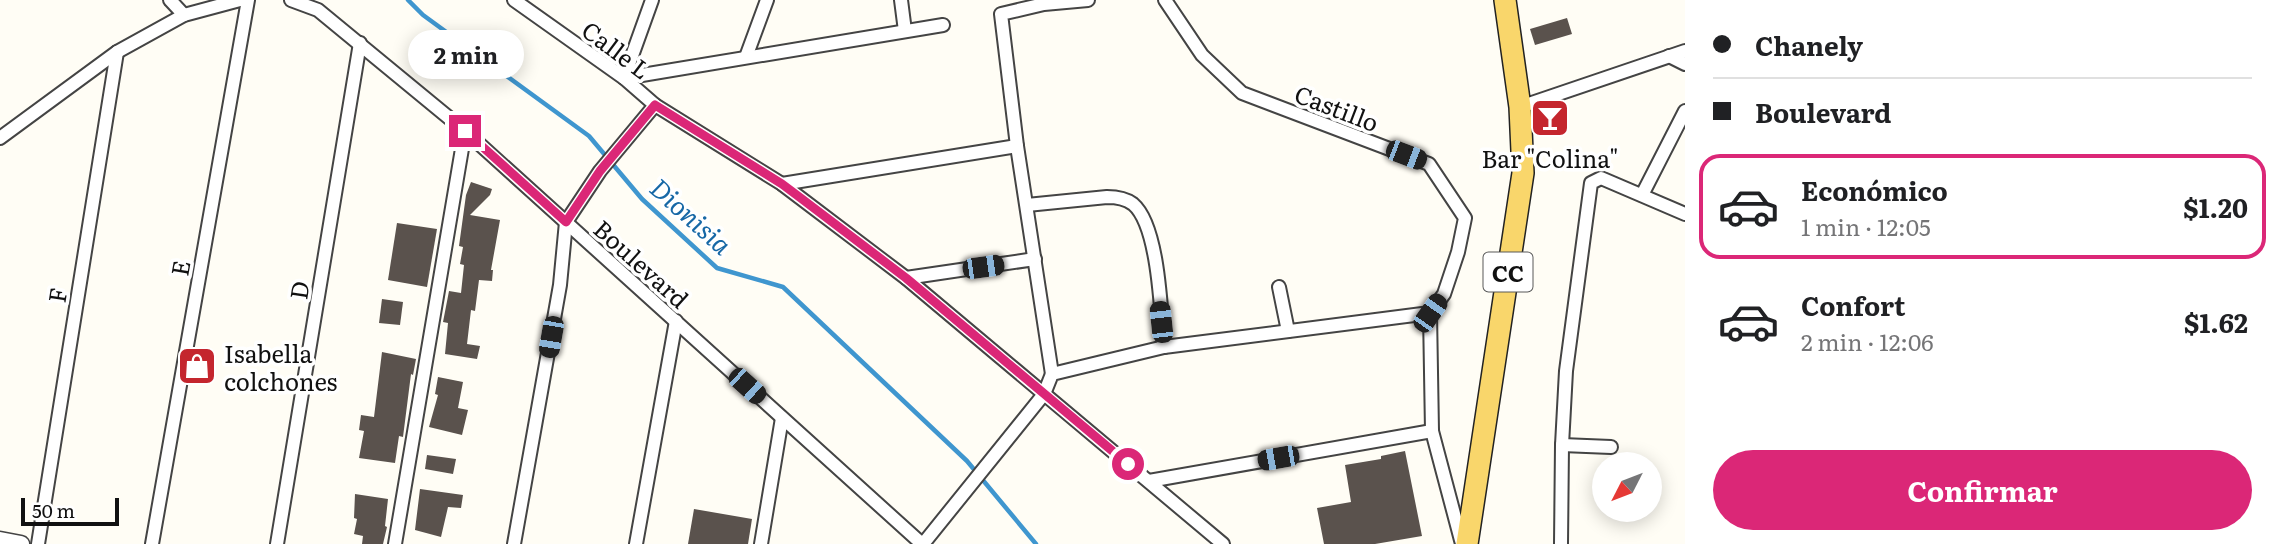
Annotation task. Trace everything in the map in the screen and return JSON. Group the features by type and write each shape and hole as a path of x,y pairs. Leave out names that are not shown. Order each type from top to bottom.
{"main road":[{"name":"CC","path":"1464,544 1523,173 1520,107 1505,0"}],"street":[{"path":"170,0 184,15"},
{"path":"0,138 117,52 184,15 240,0"},
{"name":"E","path":"152,544 248,0"},
{"name":"Boulevard","path":"292,0 318,10 465,131 923,544"},
{"name":"Calle L","path":"514,0 624,78 655,105 782,184 906,278 1223,544"},
{"path":"652,0 624,78 943,25"},
{"path":"746,57 766,0"},
{"path":"901,0 905,31"},
{"path":"923,544 1044,394 1052,374 1017,146 1001,14 1044,2 1087,0"},
{"name":"Castillo","path":"1165,0 1202,55 1242,93 1429,164 1465,218 1458,252 1444,294 1430,313"},
{"name":"D","path":"277,544 360,43"},
{"path":"1520,107 1685,51"},
{"name":"F","path":"38,544 117,52"},
{"path":"1669,56 1685,64"},
{"path":"514,544 560,285 566,222 600,171 655,105"},
{"path":"1642,195 1685,111"},
{"path":"395,544 465,131"},
{"path":"782,184 1017,146"},
{"path":"1561,544 1566,371 1591,183 1601,178 1685,214"},
{"path":"1027,205 1107,197 1120,197 1133,204 1142,216 1154,246 1164,347"},
{"path":"906,278 1035,259"},
{"path":"1279,287 1288,331"},
{"path":"1052,374 1164,347 1430,313 1432,431 1464,544"},
{"path":"636,544 676,321"},
{"path":"761,544 782,418"},
{"path":"1149,481 1432,431"},
{"path":"1562,445 1611,447"},
{"path":"0,540 21,544"}],"building":[{"path":"1567,18 1572,34 1535,45 1530,29"},
{"path":"471,182 492,189 490,195 470,215 500,220 491,270 492,281 479,280 475,311 471,310 467,344 480,346 477,359 445,354 448,323 443,322 449,291 461,293 464,265 460,264 463,247 459,246 466,195"},
{"path":"397,223 437,229 427,287 388,280"},
{"path":"382,299 403,302 400,325 379,323"},
{"path":"382,352 416,359 413,375 411,374 403,437 399,436 395,463 359,458 364,431 359,430 361,415 374,417"},
{"path":"438,377 463,382 458,408 468,410 462,435 429,427 438,395 435,394"},
{"path":"1405,451 1422,536 1375,544 1324,544 1317,508 1351,502 1345,465 1381,459 1381,456"},
{"path":"427,455 456,459 453,474 425,469"},
{"path":"420,489 463,495 461,508 448,507 441,537 415,530"},
{"path":"355,494 388,499 383,544 362,544 363,536 354,534 357,519 354,518"},
{"path":"694,509 752,519 748,544 688,544"}],"waterway":[{"name":"Dionisia","path":"408,0 423,15 589,136 642,199 717,268 783,287 967,461 1036,544"}],"place":[{"name":"Bar \"Colina\"","path":"1550,118"},
{"name":"Isabella colchones","path":"197,366"}],"route":[{"path":"465,131 566,222 600,171 655,105 802,199 906,278 1128,464"}]}
